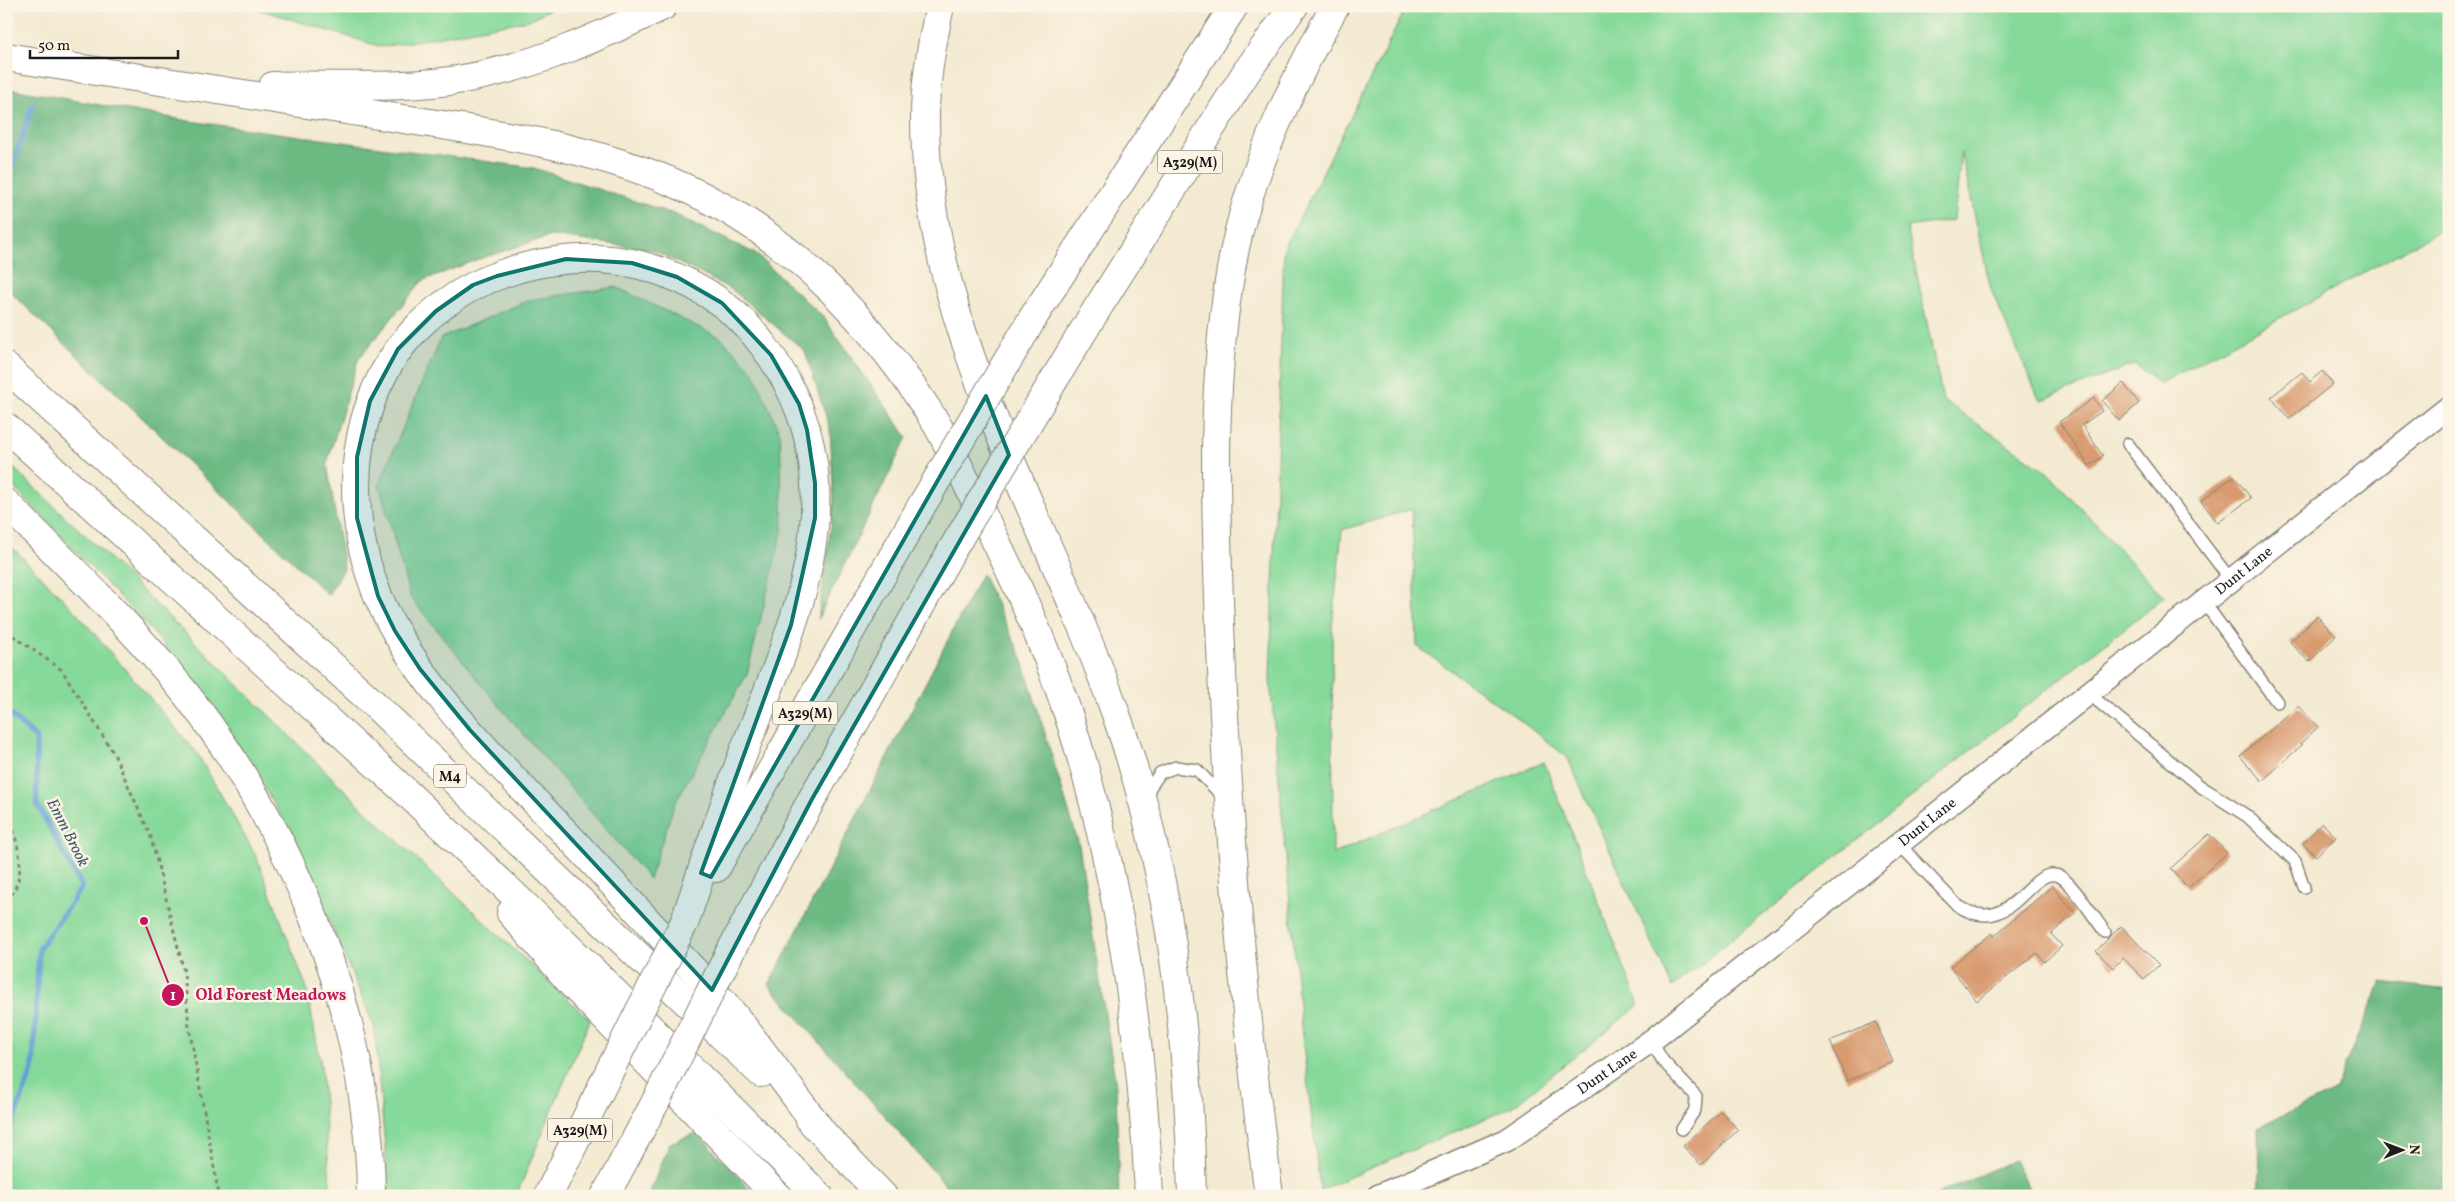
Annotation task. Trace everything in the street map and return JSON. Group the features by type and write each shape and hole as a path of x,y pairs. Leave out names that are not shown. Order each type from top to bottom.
{"highway":[{"path":"206,87 325,84 378,86 462,79 531,61 571,47 663,6"},
{"path":"940,6 933,41 925,114 930,194 941,252 963,330 992,413 1077,612 1119,722 1141,800 1165,908 1181,1014 1188,1104 1192,1196"},
{"name":"A329(M)","path":"548,1196 685,921 922,505 1034,316 1234,6"},
{"name":"A329(M)","path":"605,1196 812,799 953,548 1090,320 1247,71 1294,6"},
{"path":"1269,1196 1241,948 1228,803 1217,530 1216,433 1218,358 1236,244 1254,182 1297,80 1335,6"},
{"path":"6,57 467,128 576,151 641,170 721,205 762,232 799,261 862,321 891,357 939,428 999,546 1050,664 1070,720 1106,855 1127,956 1145,1115 1149,1196"},
{"path":"685,921 726,801 779,661 802,588 811,548 814,518 815,483 807,430 799,404 788,380 760,340 738,316 702,290 654,269 612,260 566,259 520,268 473,285 436,311 398,349 370,401 357,457 355,486 360,542 378,596 395,631 420,670 470,730 731,1011 823,1133"},
{"name":"M4","path":"6,367 373,703 823,1133 883,1196"},
{"name":"M4","path":"6,427 405,791 590,968 819,1196"},
{"path":"6,503 125,622 170,674 243,775 265,816 318,928 336,984 360,1085 368,1141 371,1196"},
{"path":"405,791 571,983 777,1196"},
{"path":"627,1196 656,1101"}],"street":[{"name":"Dunt Lane","path":"1378,1196 1507,1140 1651,1041 2230,579 2449,407"}],"lane":[{"path":"2128,444 2230,579"},
{"path":"2203,601 2277,702"},
{"path":"2088,693 2200,786 2247,816 2295,861 2304,887"},
{"path":"1141,800 1160,773 1176,767 1197,770 1228,803"},
{"path":"1899,844 1957,905 1967,912 1978,915 1996,914 2010,905 2040,879 2048,875 2055,876 2066,882 2105,932"},
{"path":"1651,1041 1663,1061 1696,1096 1695,1110 1682,1129"}],"path":[{"path":"6,632 62,670 114,754 151,837 184,972 189,1026 219,1196"},
{"path":"6,807 18,844 21,876 6,902"}],"highlighted area":[{"path":"566,259 632,263 677,277 722,303 771,355 799,404 807,430 815,483 815,518 791,625 701,873 711,877 986,396 1009,455 812,799 712,990 470,730 420,669 395,631 378,596 357,518 357,457 370,401 398,349 436,311 473,285 497,276"}],"green space":[{"path":"248,6 556,6 529,20 382,47"},
{"path":"1407,6 2449,6 2449,226 2159,384 2135,364 2040,401 1991,290 1961,153 1954,220 1907,227 1943,400 2047,472 2164,597 1672,987 1567,757 1517,718 1417,646 1412,509 1342,530 1332,626 1333,854 1544,762 1639,1005 1512,1107 1320,1190 1301,1026 1270,679 1284,249"},
{"path":"6,88 189,121 534,168 674,214 756,254 824,318 907,437 818,619 834,504 830,429 805,351 731,289 653,250 551,236 476,260 422,281 358,360 327,463 344,569 328,595 6,288"},
{"path":"616,287 721,338 753,371 780,433 783,528 747,674 675,803 649,879 501,708 410,597 379,484 441,338 529,300"},
{"path":"6,461 106,555 373,818 590,1020 516,1196 388,1196 374,1026 293,835 212,703 153,632 6,479"},
{"path":"6,541 73,609 197,753 256,856 306,986 321,1065 331,1196 6,1196"},
{"path":"982,574 1022,658 1079,845 1116,1086 1119,1196 955,1196 769,985"},
{"path":"2381,982 2449,990 2449,1196 2259,1196 2258,1127 2334,1091"},
{"path":"697,1133 757,1196 648,1196 670,1143"},
{"path":"2014,1160 2033,1196 1933,1196"}],"building":[{"path":"2322,371 2333,384 2289,419 2271,397 2302,372 2310,382"},
{"path":"2123,383 2139,403 2119,421 2102,401"},
{"path":"2094,398 2102,411 2082,425 2103,456 2089,466 2059,422"},
{"path":"2234,476 2251,498 2218,523 2201,501"},
{"path":"2317,616 2336,636 2309,662 2290,642"},
{"path":"2299,706 2318,727 2300,744 2302,745 2262,781 2240,756"},
{"path":"2322,823 2336,837 2316,856 2303,843"},
{"path":"2209,834 2227,853 2188,888 2171,868"},
{"path":"2052,886 2075,913 2051,934 2062,946 2044,962 2037,953 1977,1001 1950,967 1992,933 1994,936"},
{"path":"2121,926 2159,965 2144,979 2123,958 2113,968 2096,951"},
{"path":"1876,1022 1893,1062 1847,1081 1830,1041"},
{"path":"1721,1111 1738,1130 1701,1165 1683,1146"}],"waterway":[{"name":"Emm Brook","path":"6,187 33,103"},
{"name":"Emm Brook","path":"6,711 36,738 37,804 82,887 39,949 33,1068 6,1140"}],"place":[{"name":"Old Forest Meadows","path":"144,921"}]}
